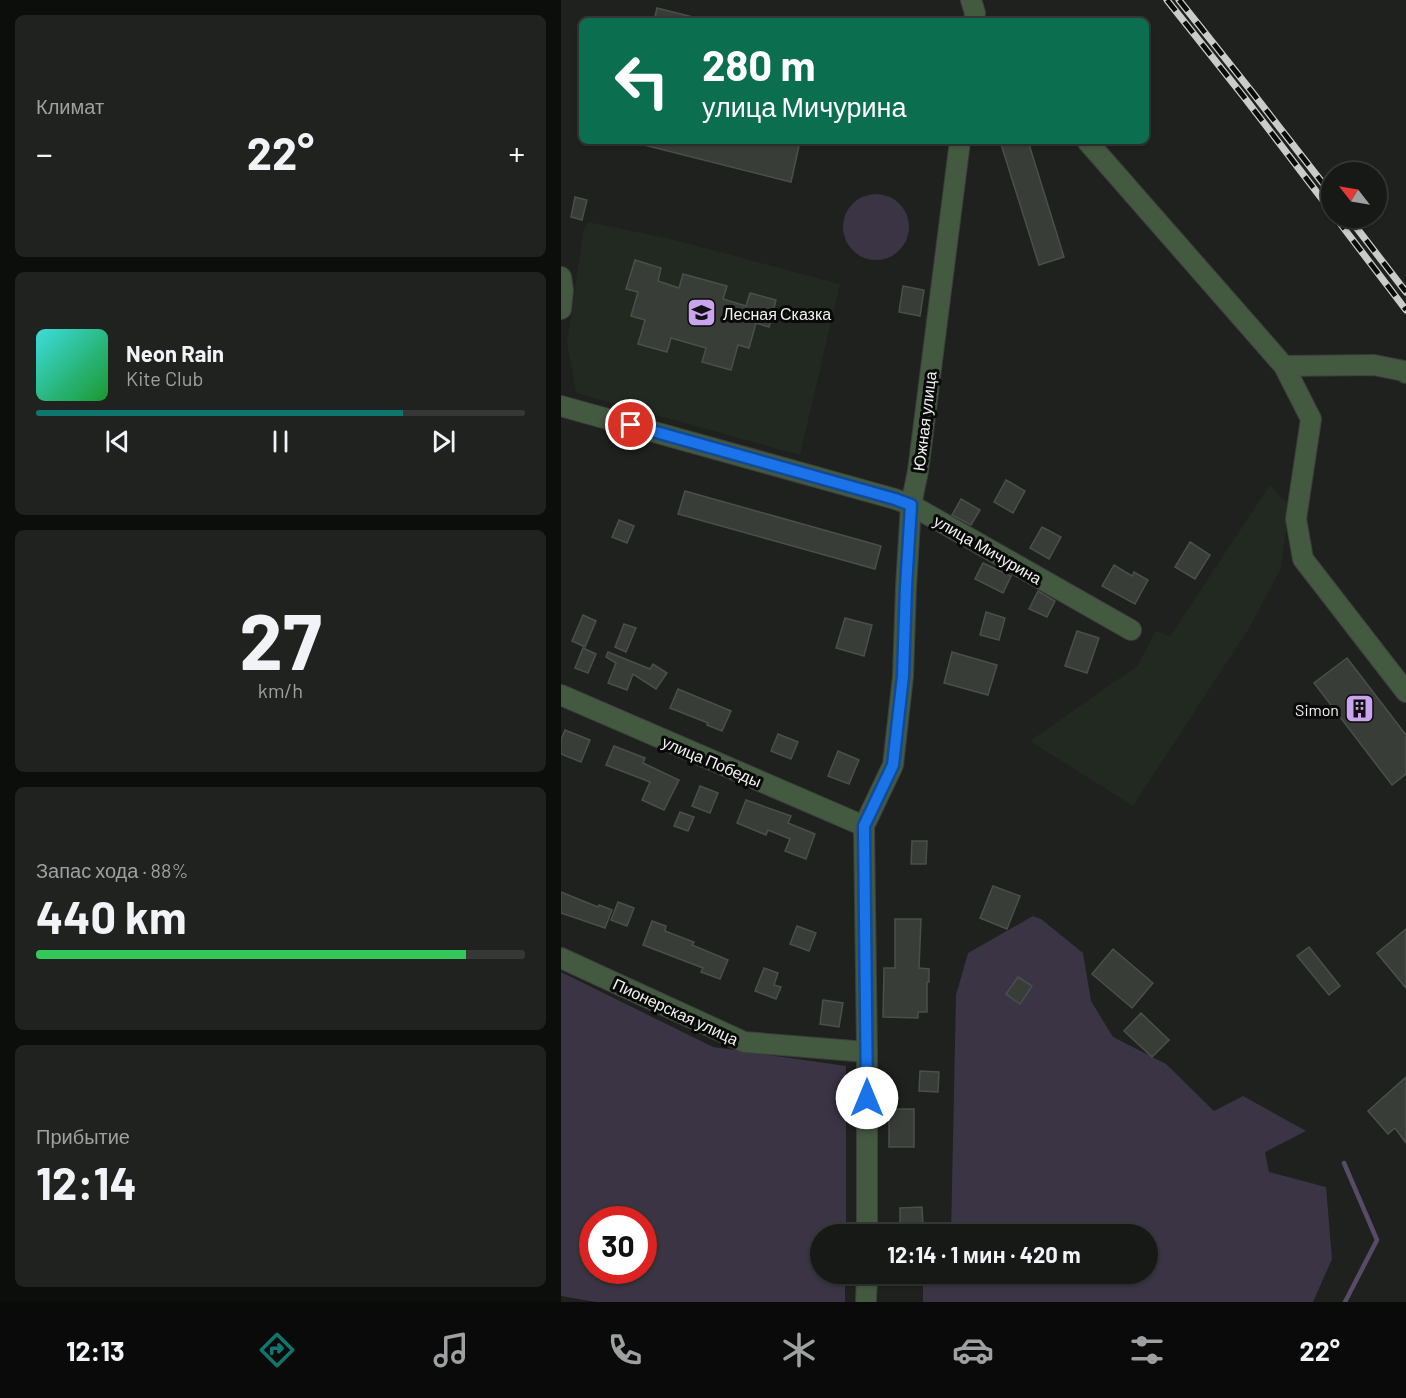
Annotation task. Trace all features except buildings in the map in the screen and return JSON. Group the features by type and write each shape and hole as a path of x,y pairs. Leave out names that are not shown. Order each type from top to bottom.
{"street":[{"name":"Южная улица","path":"867,1224 864,826 893,765 903,676 911,505 918,471 960,144"},
{"path":"1090,144 1284,366 1311,419 1296,519 1303,559 1406,692"},
{"path":"561,277 563,290 561,309"},
{"path":"1284,366 1374,365 1406,373"},
{"name":"улица Мичурина","path":"561,406 911,505 1131,630"},
{"name":"улица Победы","path":"561,695 864,826"},
{"name":"Пионерская улица","path":"561,958 744,1042 867,1052"},
{"path":"867,1284 867,1302"}],"shaded area":[{"path":"869,194 883,194 895,199 904,208 909,227 907,240 900,251 883,260 869,260 857,255 848,246 843,234 843,220 848,208 857,199"},
{"name":"Лесная Сказка","path":"588,222 671,239 840,284 800,455 576,393 567,343 583,232"},
{"path":"1270,485 1290,506 1281,568 1251,625 1133,806 1030,741 1137,666 1156,631 1170,636"},
{"path":"1033,916 1041,919 1083,953 1091,1001 1113,1037 1166,1064 1214,1111 1243,1096 1306,1131 1265,1152 1269,1172 1326,1187 1332,1259 1313,1302 923,1302 923,1284 1158,1284 1158,1224 951,1224 956,995 968,953"},
{"path":"561,972 713,1047 846,1066 846,1224 810,1224 810,1284 845,1284 845,1302 596,1302 561,1296"}],"waterway":[{"path":"1344,1163 1377,1240 1345,1302"}],"railway":[{"path":"1167,0 1321,198"},
{"path":"1179,0 1321,181"},
{"path":"1344,228 1406,310"},
{"path":"1357,228 1406,292"}],"place":[{"name":"Лесная Сказка","path":"702,313"},
{"name":"Simon","path":"1360,709"}],"route":[{"path":"631,425 911,505 903,676 893,765 864,826 867,1098"}]}
